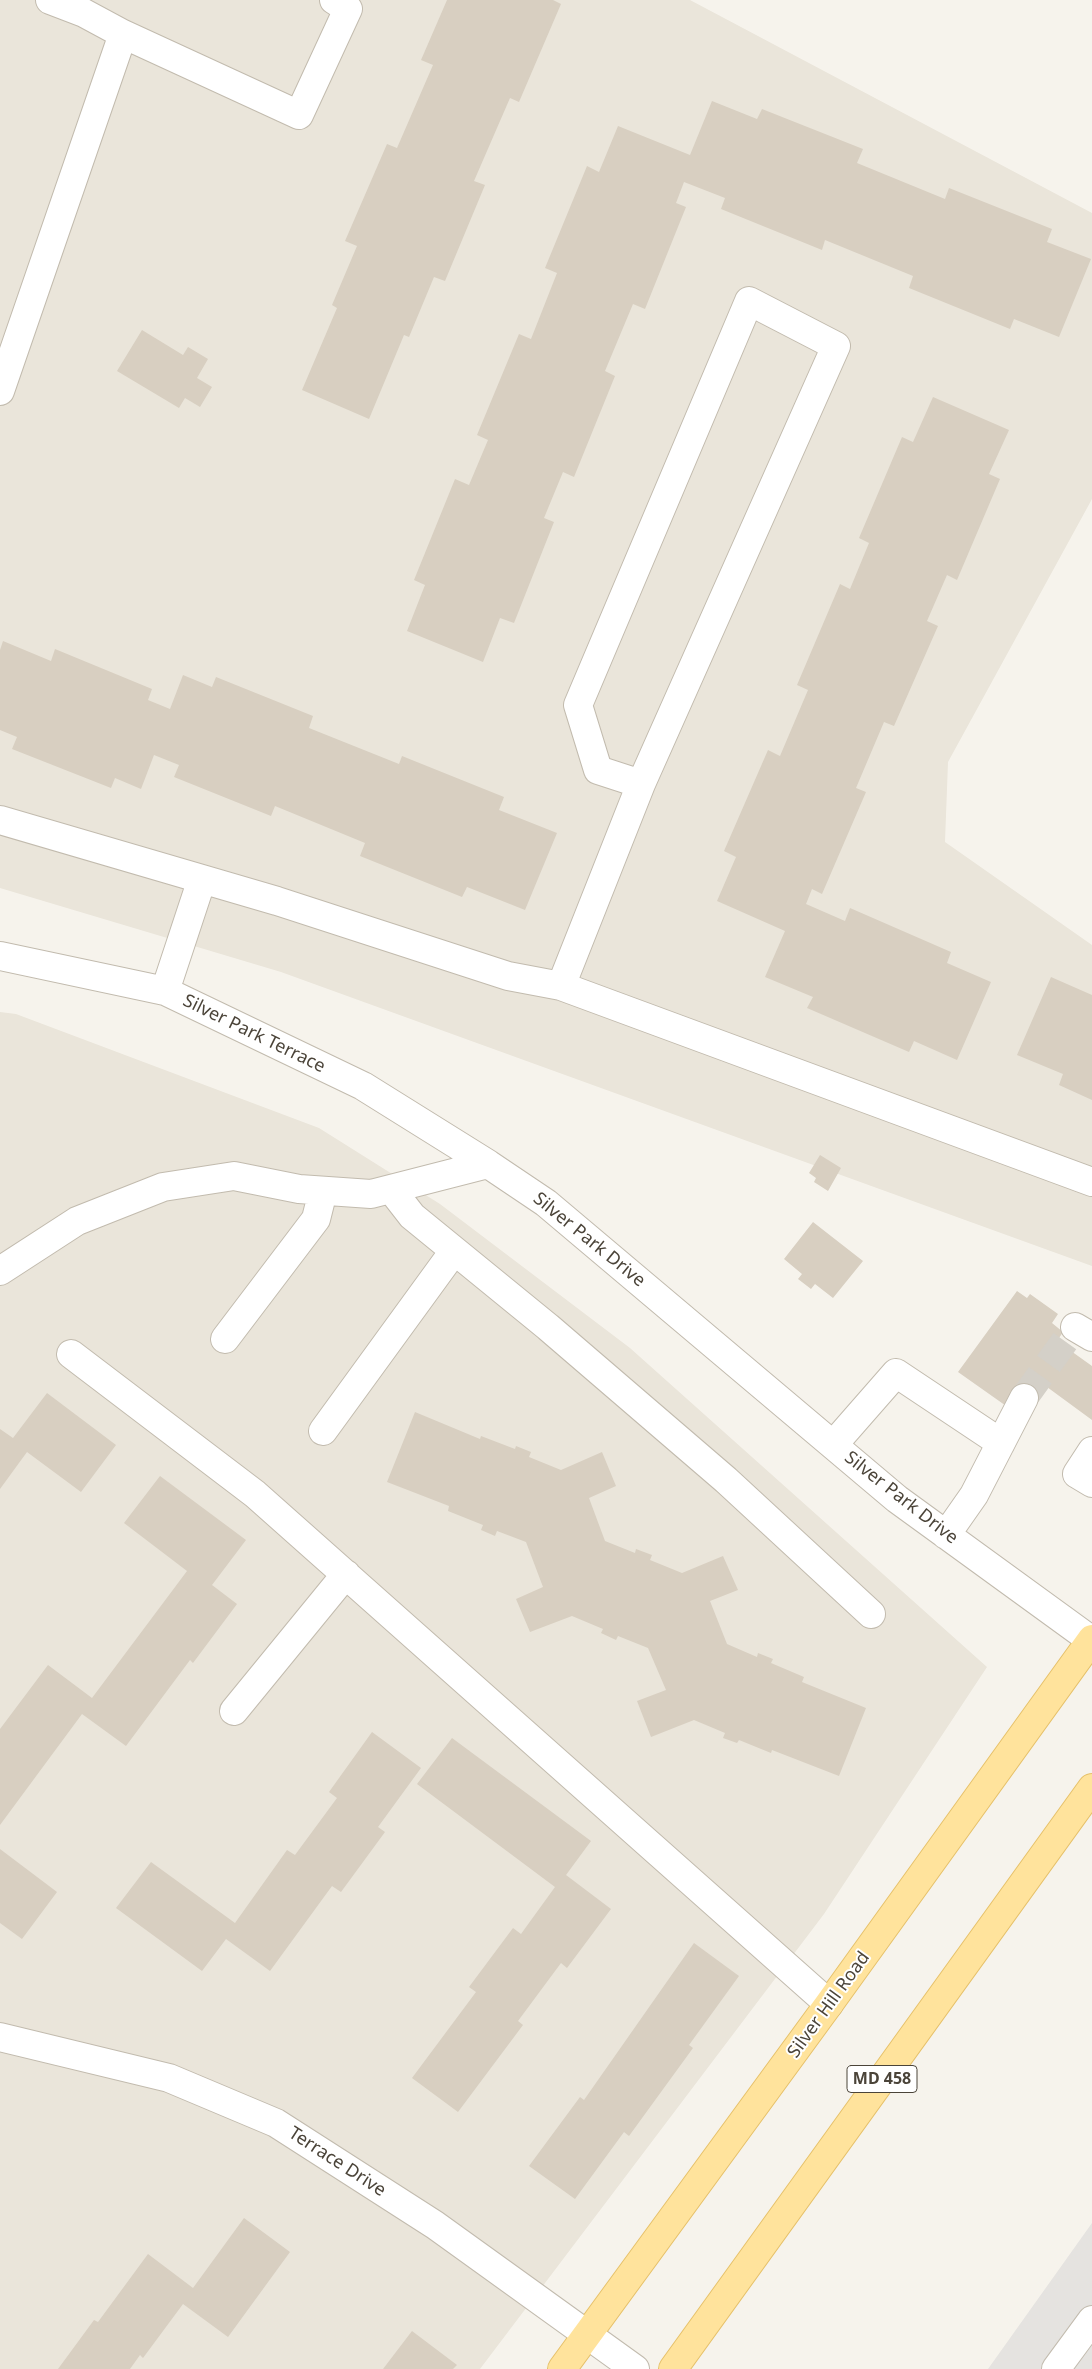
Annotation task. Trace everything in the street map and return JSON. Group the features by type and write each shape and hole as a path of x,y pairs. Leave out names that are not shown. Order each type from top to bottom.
{"main road":[{"name":"Silver Hill Road","path":"562,2369 589,2336 1092,1639"},
{"name":"MD 458","path":"673,2369 1092,1788"}],"street":[{"path":"50,0 84,13 123,34 299,114 348,10 334,0"},
{"path":"0,391 123,34"},
{"path":"561,986 641,784 836,346 749,301 578,706 598,770 641,784"},
{"path":"0,820 202,879 508,976 561,986 1092,1182"},
{"path":"165,991 202,879"},
{"name":"Silver Park Terrace","path":"0,956 165,991 363,1086 488,1164"},
{"path":"0,1271 77,1221 163,1188 234,1176 299,1189 372,1194 488,1164"},
{"name":"Silver Park Drive","path":"488,1164 546,1202 897,1499 1092,1639"},
{"path":"391,1189 412,1216 548,1328 726,1480 871,1614"},
{"path":"225,1340 316,1219 323,1191"},
{"path":"323,1431 454,1251"},
{"path":"70,1354 255,1494 829,2004"},
{"path":"833,1444 896,1373 1001,1443"},
{"path":"946,1535 974,1495 1024,1398"},
{"path":"1092,1451 1077,1474 1092,1483"},
{"path":"234,1711 346,1574"},
{"name":"Terrace Drive","path":"0,2037 169,2078 276,2122 435,2225 636,2369"},
{"path":"1056,2369 1092,2320"}],"shaded area":[{"path":"0,0 690,0 1092,213 1092,499 948,762 945,842 1092,945 1092,1266 281,972 0,888"},
{"path":"0,1012 16,1014 319,1128 440,1204 630,1348 987,1667 824,1914 480,2369 0,2369"},
{"path":"1092,2223 1092,2369 988,2369"}],"building":[{"path":"447,0 553,0 561,4 519,102 510,98 474,181 485,185 445,281 434,277 409,337 404,335 369,419 302,390 337,308 332,305 357,246 345,241 387,144 397,148 433,65 421,60"},
{"path":"712,101 757,119 762,109 863,149 857,163 945,199 949,188 1052,229 1047,242 1091,259 1059,337 1014,319 1010,329 909,288 913,276 825,240 822,250 721,209 725,198 684,182 676,203 686,207 645,309 633,304 605,371 615,376 574,477 563,472 544,518 554,522 514,623 500,618 483,662 407,631 425,585 414,580 455,479 469,485 488,440 477,435 519,334 531,339 557,273 545,268 587,166 599,172 618,126 690,155"},
{"path":"142,330 183,355 188,347 208,359 197,378 212,387 200,407 185,398 179,408 117,371"},
{"path":"933,397 1009,430 989,474 1000,479 957,580 947,575 927,621 938,626 894,726 884,722 856,788 866,792 822,894 812,889 806,904 845,921 850,908 951,952 947,963 991,982 957,1060 914,1041 909,1052 807,1008 813,997 765,977 785,931 717,901 736,857 724,851 768,750 780,756 808,690 797,685 840,584 850,589 869,543 859,538 902,437 913,442"},
{"path":"3,641 51,661 55,649 152,689 148,700 170,709 183,675 212,687 216,677 313,716 309,728 399,764 402,756 504,797 499,810 557,833 525,910 467,887 462,897 360,856 365,843 275,806 271,816 174,777 179,765 154,755 141,789 115,778 111,788 12,749 17,737 0,730 0,650"},
{"path":"1051,977 1092,995 1092,1100 1059,1085 1063,1074 1017,1055"},
{"path":"820,1155 841,1168 828,1191 814,1182 816,1178 809,1173"},
{"path":"813,1222 863,1261 833,1298 815,1284 811,1289 798,1279 802,1274 784,1259"},
{"path":"1017,1291 1027,1298 1030,1294 1058,1314 1052,1323 1063,1332 1057,1341 1092,1366 1092,1420 1032,1376 1009,1408 958,1372"},
{"path":"47,1393 116,1445 81,1492 27,1452 0,1489 0,1429 13,1438"},
{"path":"415,1412 480,1439 481,1436 515,1449 516,1446 531,1452 529,1457 561,1470 602,1452 616,1486 589,1498 605,1541 635,1553 636,1549 652,1555 650,1560 682,1573 723,1556 738,1590 710,1601 727,1644 757,1657 758,1653 773,1659 771,1663 804,1677 802,1682 866,1708 839,1776 772,1750 771,1753 739,1740 737,1743 723,1738 725,1733 694,1720 651,1737 637,1701 666,1690 648,1648 618,1636 616,1640 601,1633 603,1629 572,1616 530,1632 516,1599 543,1587 526,1542 497,1531 495,1536 481,1530 483,1525 448,1511 449,1506 387,1482"},
{"path":"160,1476 246,1540 212,1585 237,1604 193,1663 190,1660 126,1746 82,1714 0,1825 0,1729 48,1665 92,1698 187,1571 124,1523"},
{"path":"372,1732 421,1768 378,1827 385,1832 341,1892 332,1886 270,1971 226,1939 202,1971 116,1908 151,1862 235,1923 287,1850 295,1855 337,1798 329,1792"},
{"path":"452,1738 591,1841 566,1875 611,1909 567,1968 561,1963 518,2021 523,2025 458,2112 412,2078 476,1992 469,1987 513,1928 521,1934 555,1887 417,1784"},
{"path":"0,1849 57,1892 22,1939 0,1923"},
{"path":"694,1943 739,1976 689,2045 693,2048 629,2136 624,2132 575,2199 529,2166 580,2097 584,2100"},
{"path":"244,2218 290,2252 228,2337 183,2304 143,2358 140,2355 130,2369 58,2369 94,2320 98,2322 148,2254 193,2288"},
{"path":"412,2331 457,2365 453,2369 383,2369"}],"tunnel":[{"path":"1024,1398 1075,1327"}]}
